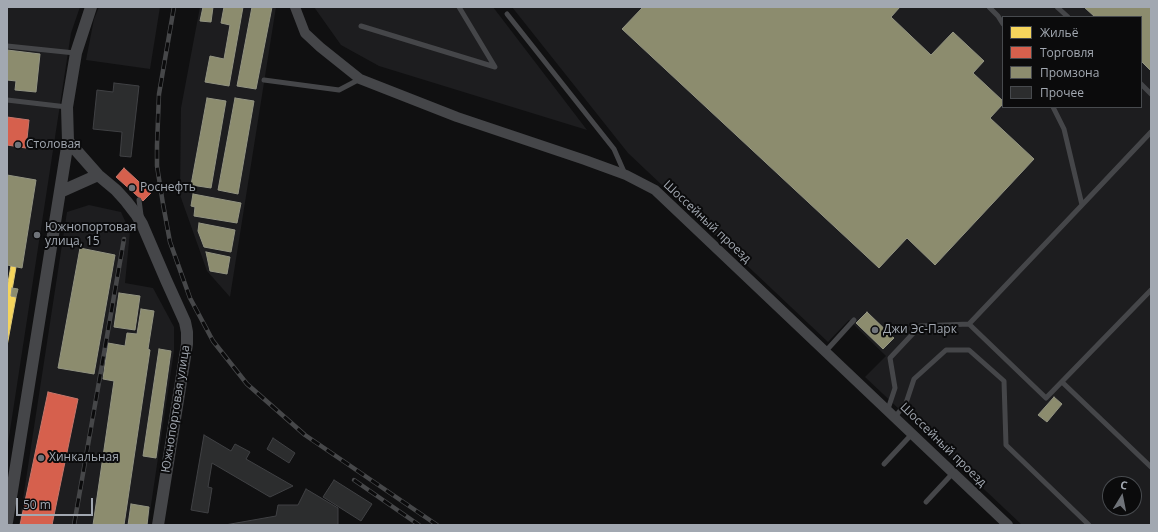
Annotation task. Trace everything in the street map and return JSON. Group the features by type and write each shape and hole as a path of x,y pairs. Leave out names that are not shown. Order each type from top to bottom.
{"street":[{"path":"7,522 68,141 67,107 76,53 90,7"},
{"name":"Шоссейный проезд","path":"295,7 305,33 320,48 360,79 457,117 626,175 655,190 1008,525"},
{"name":"Южнопортовая улица","path":"68,141 98,175 116,190 126,201 142,224 186,322 187,344 158,525"},
{"path":"60,192 98,175"}],"lane":[{"path":"361,26 495,66 459,7"},
{"path":"988,7 998,16 1002,22"},
{"path":"1058,7 1067,16"},
{"path":"507,14 614,149 626,175"},
{"path":"7,46 76,53"},
{"path":"264,80 339,90 360,79"},
{"path":"1142,85 1151,94"},
{"path":"7,100 67,107"},
{"path":"1054,108 1064,129 1082,205"},
{"path":"886,409 889,406 895,388 890,358 920,326 969,324 1150,136"},
{"path":"139,200 142,224"},
{"path":"969,324 1046,398 1151,290"},
{"path":"825,352 854,320"},
{"path":"895,417 906,403 914,379 946,350 969,350 1004,381 1006,445 1089,525"},
{"path":"1062,382 1151,467"},
{"path":"884,464 912,434"},
{"path":"926,502 953,473"}],"shaded area":[{"path":"7,7 80,7 71,33 7,450"},
{"path":"99,7 160,7 150,69 86,60 94,19"},
{"path":"200,7 276,7 230,297 207,271 180,195 181,108"},
{"path":"314,7 493,7 587,130 379,66 341,45"},
{"path":"512,7 1151,7 1151,525 1022,525 865,377 886,356 849,320 828,342 628,153"},
{"path":"89,205 121,212 130,232 125,283 153,288 174,327 174,351 148,525 19,525 67,212"}],"building: Жильё":[{"path":"11,266 16,267 11,296 16,297 7,346 7,288"}],"building: Торговля":[{"path":"7,117 29,120 26,148 7,145"},
{"path":"124,168 151,193 143,201 116,177"},
{"path":"48,392 78,399 52,525 20,525"}],"building: Промзона":[{"path":"203,7 213,7 211,22 200,21"},
{"path":"224,7 243,7 229,86 205,82 210,56 224,59 230,25 221,23"},
{"path":"252,7 272,7 256,89 237,86"},
{"path":"643,7 900,7 891,17 931,55 953,32 984,61 973,73 1002,100 1002,105 990,118 1034,159 935,265 907,238 879,268 622,29"},
{"path":"1084,7 1151,7 1151,71 1142,62 1142,16 1094,16"},
{"path":"7,50 40,54 36,92 15,90 16,81 7,80"},
{"path":"207,98 226,101 211,188 191,185"},
{"path":"235,98 254,101 238,194 218,190"},
{"path":"7,175 36,180 22,268 7,265"},
{"path":"193,194 241,203 237,223 194,216 195,207 191,206"},
{"path":"199,223 235,230 231,252 204,247 198,231"},
{"path":"80,248 115,255 94,374 58,368"},
{"path":"206,252 230,257 227,274 210,271"},
{"path":"12,288 18,289 16,297 11,296"},
{"path":"119,293 140,296 135,330 114,327"},
{"path":"141,309 154,311 148,349 150,350 124,525 93,525 114,381 103,379 108,343 125,346 127,333 137,334"},
{"name":"Джи Эс-Парк","path":"867,312 894,338 883,349 856,323"},
{"path":"159,349 171,351 156,458 143,456"},
{"path":"1054,397 1062,404 1047,422 1038,415"},
{"path":"131,504 149,507 147,525 128,525"}],"building: Прочее":[{"path":"114,83 139,86 131,157 120,156 122,132 93,129 97,90 113,92"},
{"path":"204,435 231,451 235,444 250,452 246,459 293,486 270,497 212,463 208,487 212,488 208,513 191,510"},
{"path":"273,438 295,453 289,463 267,449"},
{"path":"334,480 372,504 361,521 323,497"},
{"path":"306,489 338,508 338,525 225,525 276,516 278,505 298,505"}],"railway":[{"path":"174,7 159,94 157,166 170,242 190,298 213,341 247,384 305,435 437,525"},
{"path":"74,525 124,239"},
{"path":"354,480 419,525"}],"place":[{"name":"Столовая","path":"18,145"},
{"name":"Роснефть","path":"132,188"},
{"name":"Южнопортовая улица, 15","path":"37,235"},
{"name":"Джи Эс-Парк","path":"875,330"},
{"name":"Хинкальная","path":"41,458"}]}
